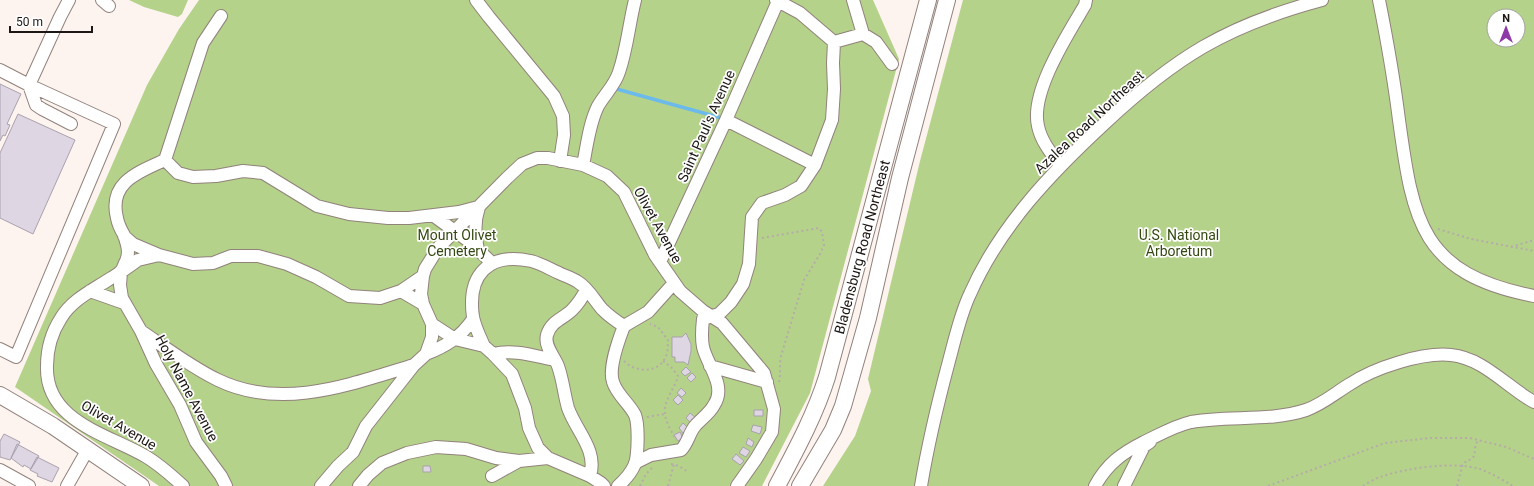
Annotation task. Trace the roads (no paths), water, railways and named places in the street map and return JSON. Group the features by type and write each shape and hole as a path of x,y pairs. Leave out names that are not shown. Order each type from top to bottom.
{"main road":[{"path":"928,2 946,4"},
{"name":"Bladensburg Road Northeast","path":"778,486 821,398 928,2"},
{"name":"Bladensburg Road Northeast","path":"800,486 832,430 843,406 850,385 868,318 900,178 946,4"},
{"path":"0,394 88,449 138,485"}],"street":[{"path":"70,0 60,17 30,85 36,105 71,124"},
{"path":"476,0 554,96 563,116 564,135 560,161"},
{"path":"583,165 592,121 598,107 612,87 619,72 635,0"},
{"path":"777,0 800,13 834,42"},
{"name":"Saint Paul's Avenue","path":"660,262 726,120 777,0"},
{"path":"853,0 863,34 876,42 892,64"},
{"path":"1060,166 1041,136 1037,125 1036,112 1038,100 1058,55 1085,5 1086,0"},
{"name":"Azalea Road Northeast","path":"921,486 934,418 944,378 970,293 982,267 1023,207 1060,166 1124,106 1166,71 1219,38 1243,27 1322,0"},
{"path":"1380,0 1406,171 1414,204 1423,228 1439,251 1457,268 1490,284 1534,296"},
{"path":"121,272 127,258 128,248 117,218 117,194 124,183 132,175 165,160 203,43 221,16"},
{"path":"834,42 863,34"},
{"path":"635,464 651,454 680,450 685,446 690,433 714,405 718,396 718,382 703,347 701,335 703,319 718,314 731,302 743,284 749,264 752,217 762,203 785,195 801,186 815,165 832,120 834,89 834,42"},
{"path":"0,70 114,124 16,357 0,349"},
{"path":"726,120 815,165"},
{"name":"Olivet Avenue","path":"423,276 425,269 438,248 506,178 522,164 537,158 548,158 583,165 607,176 624,192 637,221 660,262 680,291 703,311 722,323 749,353 772,382 774,409 772,432 756,459 737,486"},
{"path":"165,160 178,173 193,177 216,176 243,171 263,173 317,206 349,214 388,218 434,216 459,212 480,206"},
{"path":"478,250 474,230 475,217 480,206"},
{"path":"434,216 455,230 492,263"},
{"path":"124,236 133,244 159,255 193,264 213,263 230,256 258,256 287,264 316,277 349,296 380,298 401,291 423,276"},
{"name":"Olivet Avenue","path":"159,255 138,260 70,305 61,318 47,352 47,373 50,391 60,407 105,437 126,445 147,456 183,486"},
{"path":"604,486 590,476 548,458 538,448 529,428 525,408 512,374 484,346 473,319 472,302 476,280 483,269 492,263 514,259 532,261 579,282 610,317 629,323"},
{"name":"Holy Name Avenue","path":"121,272 120,285 124,303 141,331 156,364 180,405 196,442 221,476 226,486"},
{"path":"423,276 421,294 423,304 432,324 432,337 426,354"},
{"path":"618,486 626,479 635,464 637,446 636,419 629,406 621,397 612,382 612,369 616,350 620,337 629,323 648,312 674,283"},
{"path":"586,290 580,302 550,327 546,343 560,373 569,410 590,451 590,476"},
{"path":"90,291 124,303"},
{"path":"401,291 423,304"},
{"path":"325,484 353,452 366,426 414,365 426,354 455,339 473,319"},
{"path":"432,324 455,339 484,346"},
{"path":"141,331 197,368 219,380 239,388 262,393 291,395 328,390 414,365"},
{"path":"529,354 546,343"},
{"path":"493,354 503,352 529,354 555,360"},
{"path":"1095,486 1103,472 1111,463 1128,450 1158,435 1192,422 1231,418 1282,416 1300,412 1321,404 1350,384 1371,373 1408,361 1434,355 1458,356 1474,361 1534,402"},
{"path":"710,366 772,382"},
{"path":"1124,486 1144,446 1158,435"},
{"path":"359,486 368,475 382,463 407,454 436,447 466,449 496,458 519,461 548,458"},
{"path":"66,486 88,449"},
{"path":"491,481 496,458"},
{"path":"491,481 519,461"},
{"path":"0,470 29,486"}],"waterway":[{"path":"613,88 725,119"}],"park label":[{"name":"Mount Olivet Cemetery","path":"457,244"},
{"name":"U.S. National Arboretum","path":"1179,244"}]}
